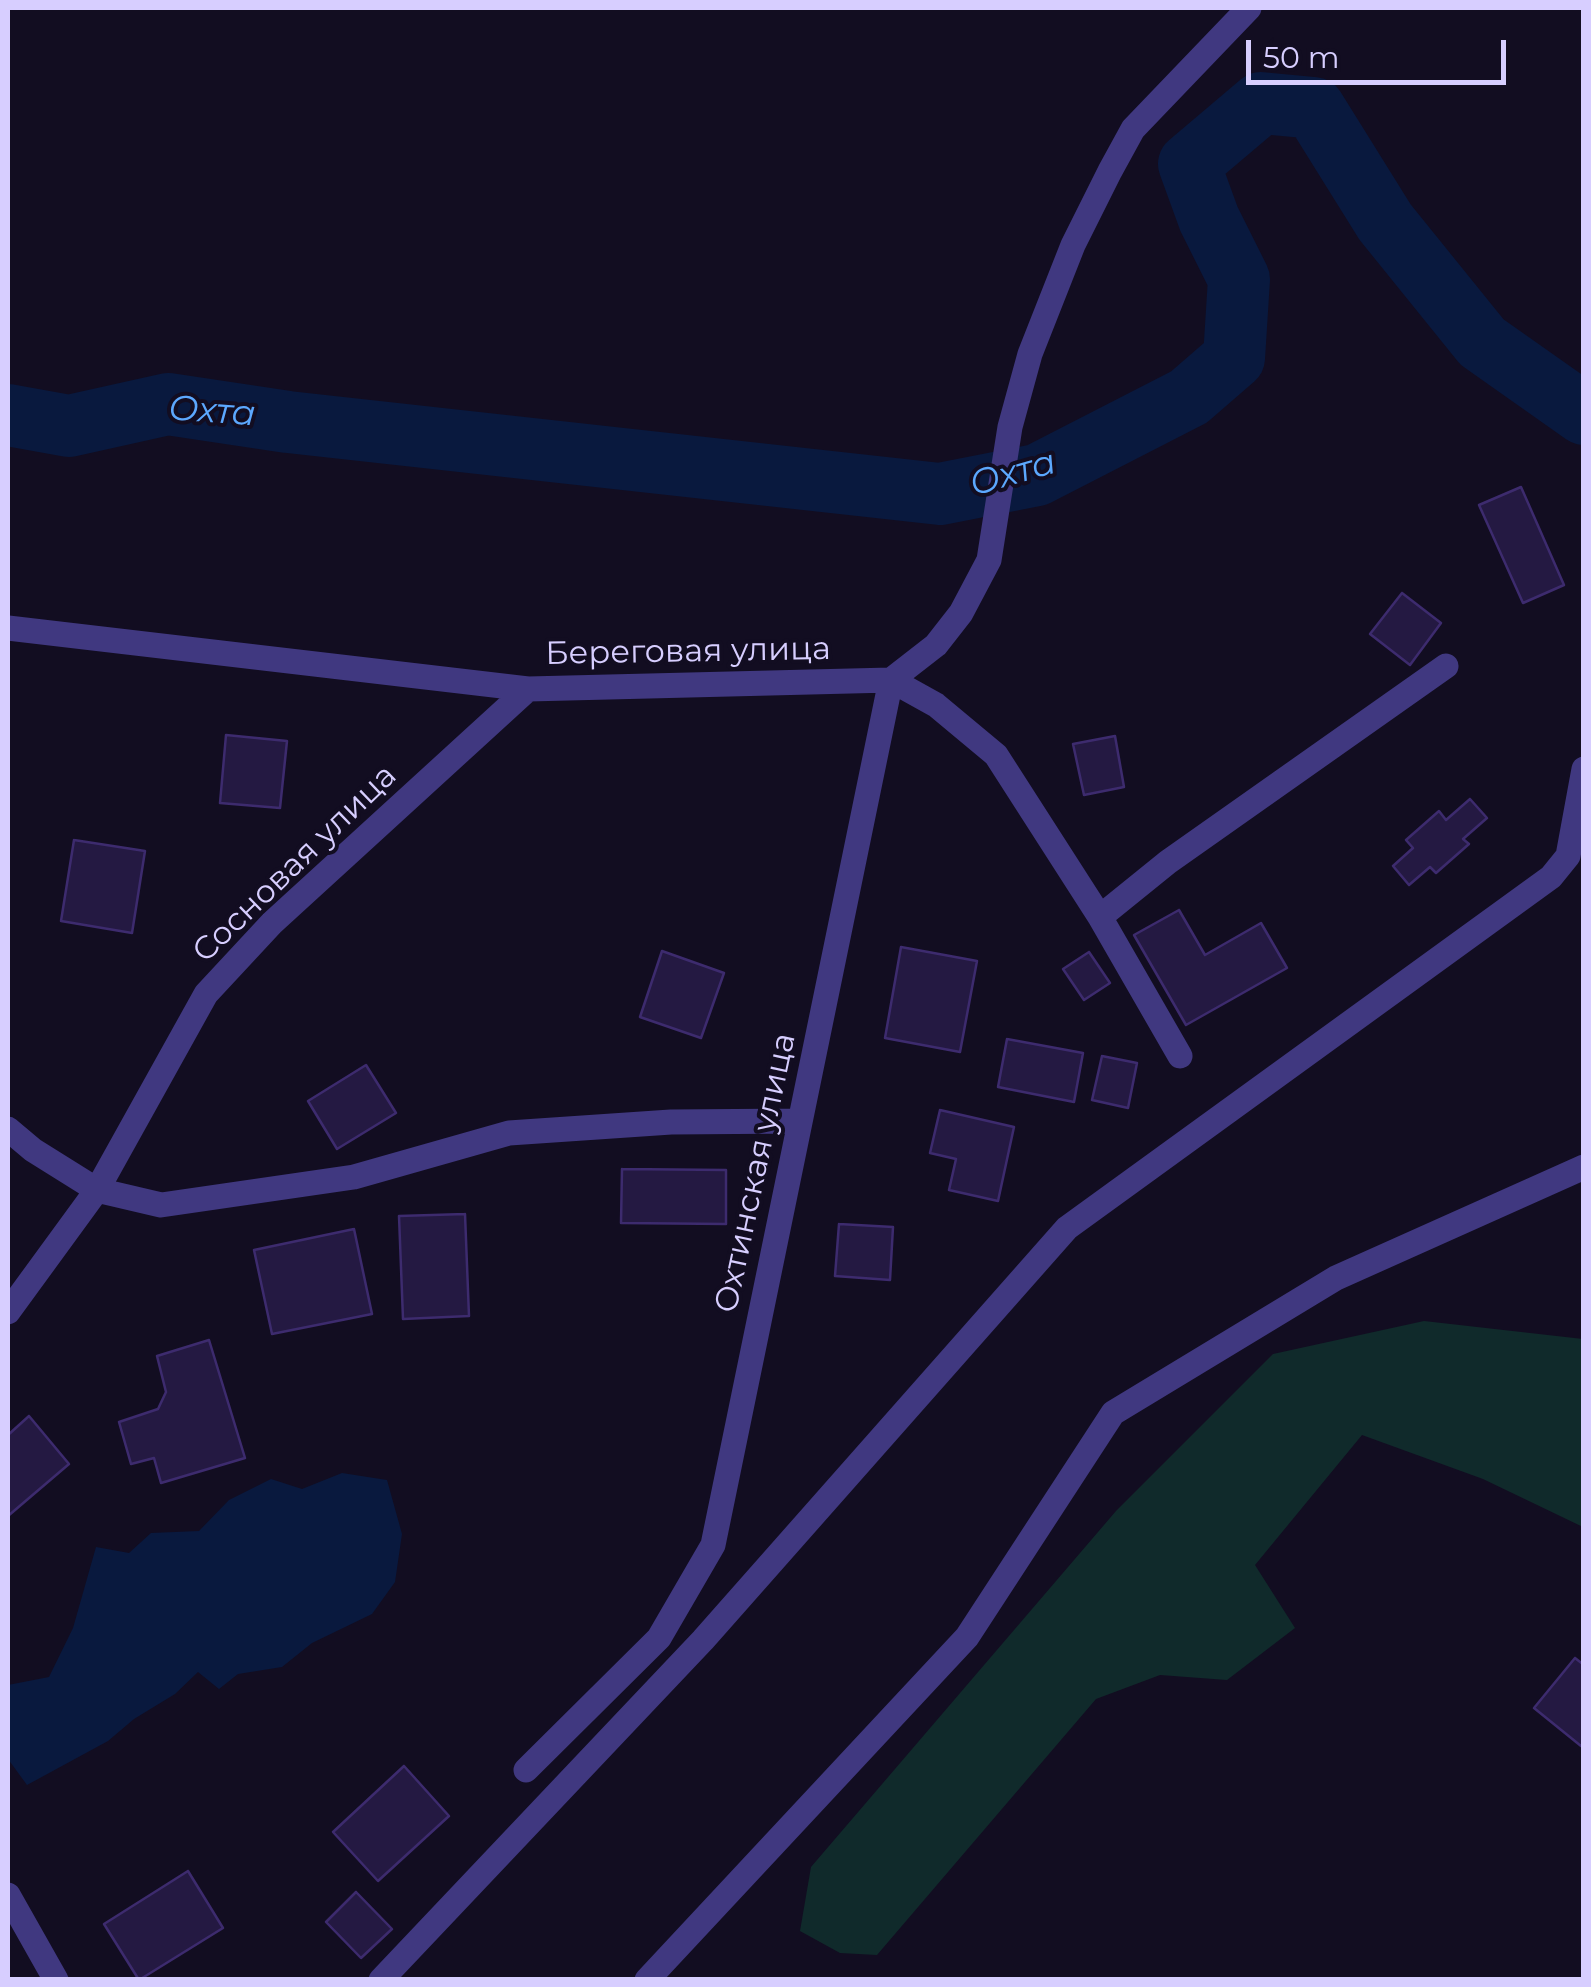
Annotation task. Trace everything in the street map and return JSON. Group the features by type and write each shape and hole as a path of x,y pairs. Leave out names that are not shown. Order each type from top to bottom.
{"street":[{"path":"1180,1056 1100,918 996,755 936,705 891,680 936,646 962,613 989,560 1010,427 1030,354 1073,244 1134,129 1250,8"},
{"name":"Береговая улица","path":"8,628 528,689 891,680"},
{"path":"1100,918 1184,852 1446,666"},
{"name":"Охтинская улица","path":"526,1770 660,1638 713,1545 891,680"},
{"name":"Сосновая улица","path":"8,1312 96,1190 206,994 272,923 528,689"},
{"path":"381,1980 702,1640 1067,1228 1551,876 1568,856 1584,769"},
{"path":"8,1129 33,1150 96,1190 161,1205 354,1177 509,1133 671,1122 800,1121"},
{"path":"647,1980 967,1637 1114,1413 1336,1278 1584,1167"},
{"path":"8,1895 56,1980"}],"green space":[{"path":"1424,1321 1583,1339 1583,1527 1483,1479 1362,1435 1255,1565 1295,1628 1227,1680 1160,1675 1096,1699 877,1955 840,1953 800,1931 811,1867 1116,1511 1273,1354"}],"water":[{"path":"342,1473 387,1480 402,1534 395,1582 372,1614 312,1643 282,1667 238,1674 219,1689 198,1672 175,1694 134,1719 108,1741 27,1785 8,1759 8,1685 49,1677 73,1628 96,1547 129,1553 151,1533 199,1531 229,1500 271,1479 302,1489"}],"building":[{"path":"1521,487 1564,585 1523,603 1479,505"},
{"path":"1402,593 1441,623 1410,665 1370,634"},
{"path":"226,735 287,741 280,808 220,803"},
{"path":"1115,736 1124,787 1084,795 1073,744"},
{"path":"1470,799 1487,818 1463,839 1469,844 1436,873 1430,867 1409,885 1393,866 1413,848 1406,840 1439,811 1446,820"},
{"path":"74,840 145,851 132,933 61,921"},
{"path":"1179,910 1205,955 1261,923 1287,968 1186,1025 1134,935"},
{"path":"901,947 977,961 960,1052 885,1038"},
{"path":"662,951 724,973 701,1038 640,1017"},
{"path":"1089,952 1110,983 1084,1000 1063,969"},
{"path":"1007,1039 1083,1053 1074,1102 998,1087"},
{"path":"1102,1056 1137,1063 1128,1108 1092,1100"},
{"path":"366,1065 396,1113 337,1149 308,1101"},
{"path":"940,1110 1014,1127 998,1201 949,1190 956,1159 930,1153"},
{"path":"622,1169 726,1170 726,1224 621,1223"},
{"path":"465,1214 469,1316 403,1319 399,1216"},
{"path":"839,1224 893,1227 890,1280 835,1276"},
{"path":"354,1229 372,1314 272,1334 254,1250"},
{"path":"209,1340 245,1458 161,1483 154,1458 131,1464 119,1422 158,1409 166,1392 157,1356"},
{"path":"29,1416 69,1464 8,1516 8,1435"},
{"path":"1575,1658 1584,1665 1581,1746 1534,1708"},
{"path":"404,1766 449,1816 378,1881 333,1832"},
{"path":"188,1871 223,1928 139,1980 104,1924"},
{"path":"356,1892 392,1929 361,1958 326,1922"}],"waterway":[{"name":"Охта","path":"8,415 69,426 168,404 288,422 940,494 1037,475 1189,397 1234,358 1239,279 1209,219 1189,164 1261,103 1314,108 1385,222 1482,342 1584,414"}]}
